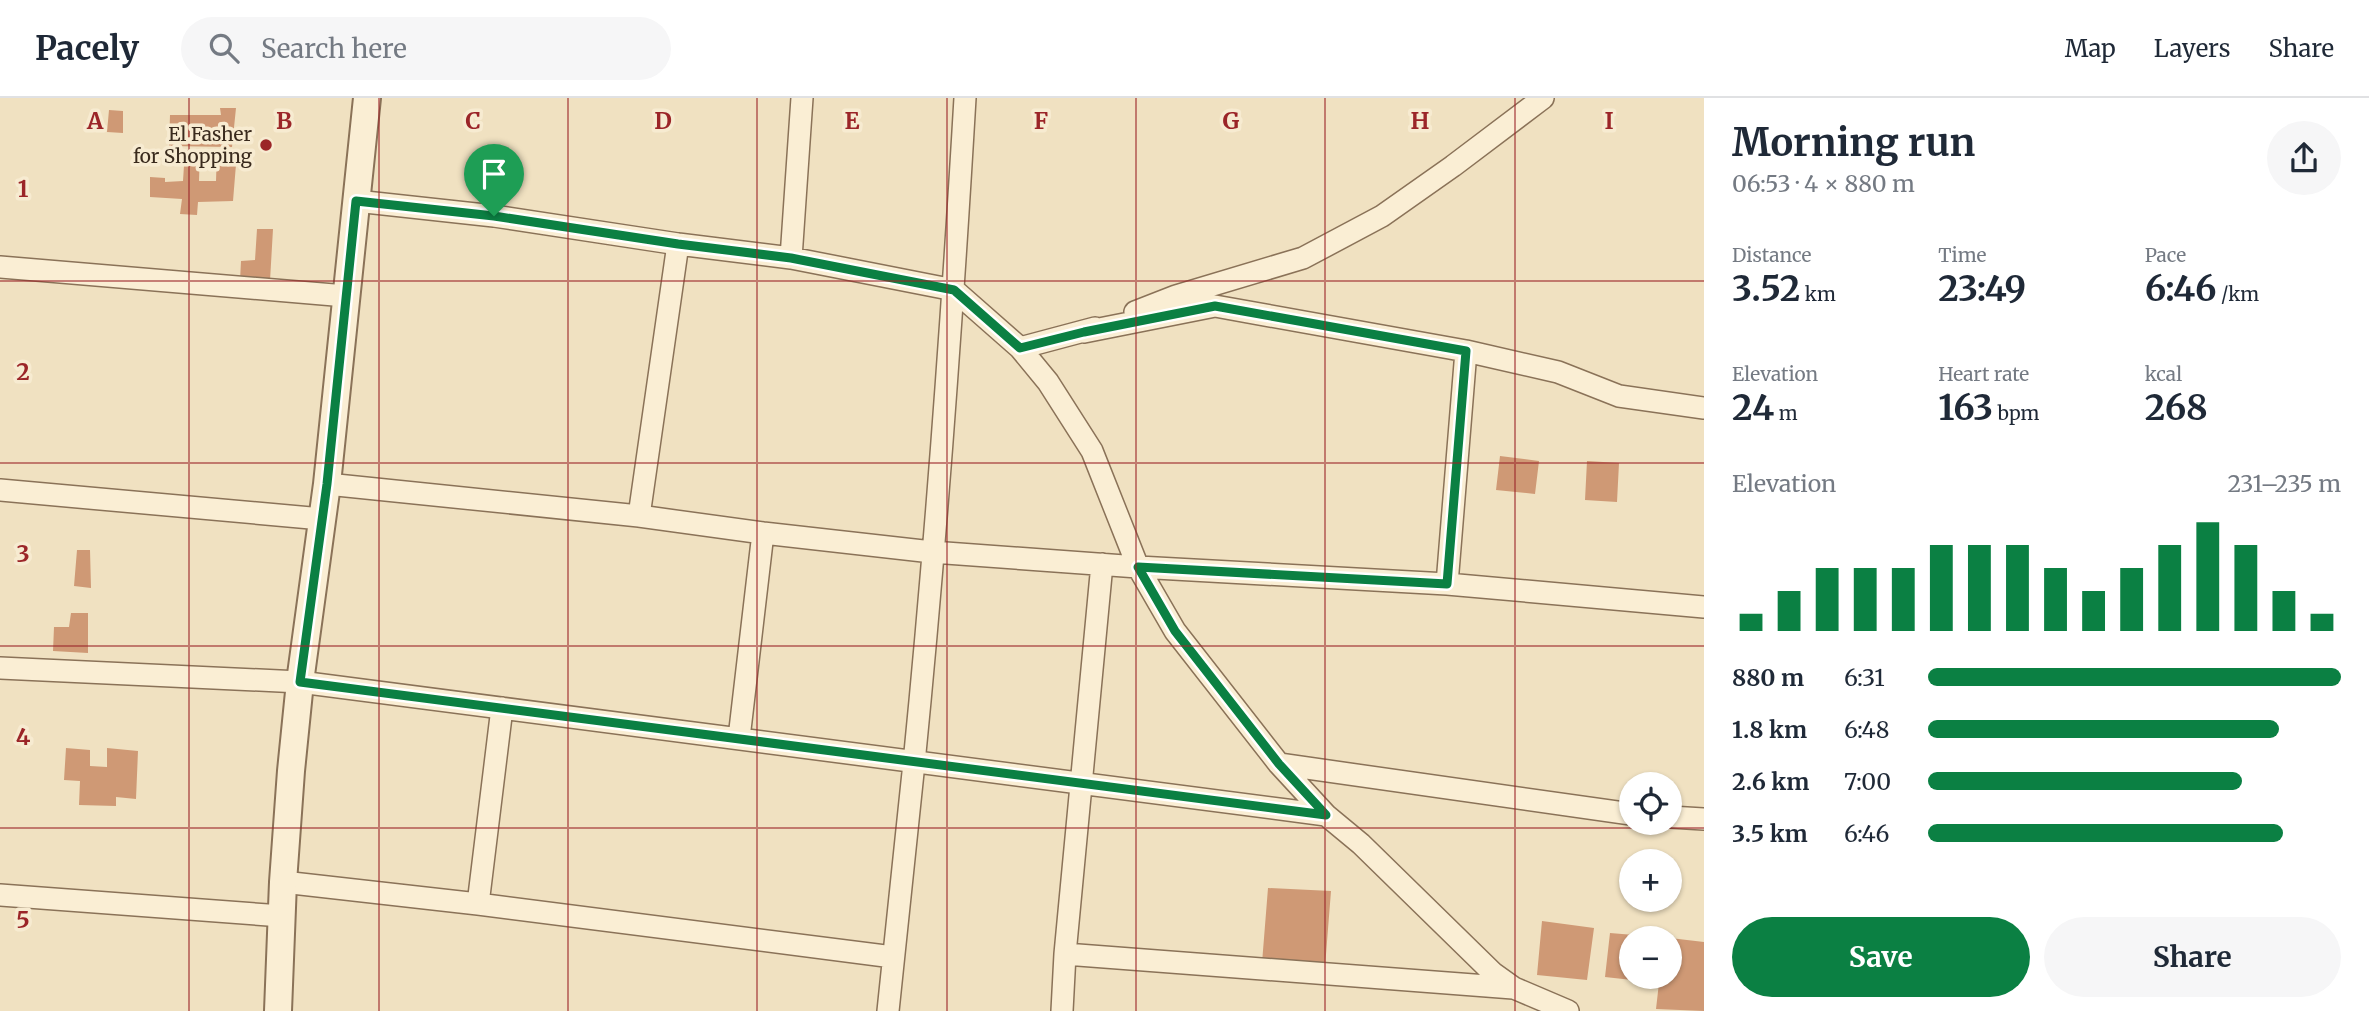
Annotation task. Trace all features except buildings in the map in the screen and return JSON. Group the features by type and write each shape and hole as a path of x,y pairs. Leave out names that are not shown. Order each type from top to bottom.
{"street":[{"path":"278,1011 283,882 300,682 327,484 367,98"},
{"path":"791,258 802,98"},
{"path":"888,1011 914,762 932,552 954,290 965,98"},
{"path":"1084,332 1176,296 1303,258 1382,216 1543,98"},
{"path":"356,201 494,216 791,258 954,290 1020,348 1048,382 1092,451 1138,567 1175,631 1279,764 1326,815 1361,844 1493,973 1514,988 1568,1011"},
{"path":"639,516 678,244"},
{"path":"0,267 346,296"},
{"path":"1020,348 1084,332 1215,306 1466,351 1558,372 1619,396 1704,408"},
{"path":"1447,584 1466,351"},
{"path":"327,484 639,516 932,552 1138,567 1447,584 1704,607"},
{"path":"0,490 322,519"},
{"path":"739,738 763,533"},
{"path":"1062,1011 1102,564"},
{"path":"0,668 300,682 1326,815"},
{"path":"478,904 502,708"},
{"path":"1279,764 1619,812"},
{"path":"1682,818 1704,819"},
{"path":"283,882 893,957"},
{"path":"0,895 282,916"},
{"path":"1065,954 1514,988"}],"place":[{"name":"El Fasher for Shopping","path":"266,145"}],"route":[{"path":"356,201 494,216 791,258 954,290 1020,348 1084,332 1215,306 1466,351 1447,584 1138,567 1175,631 1279,764 1326,815 300,682 327,484 356,201"}]}
